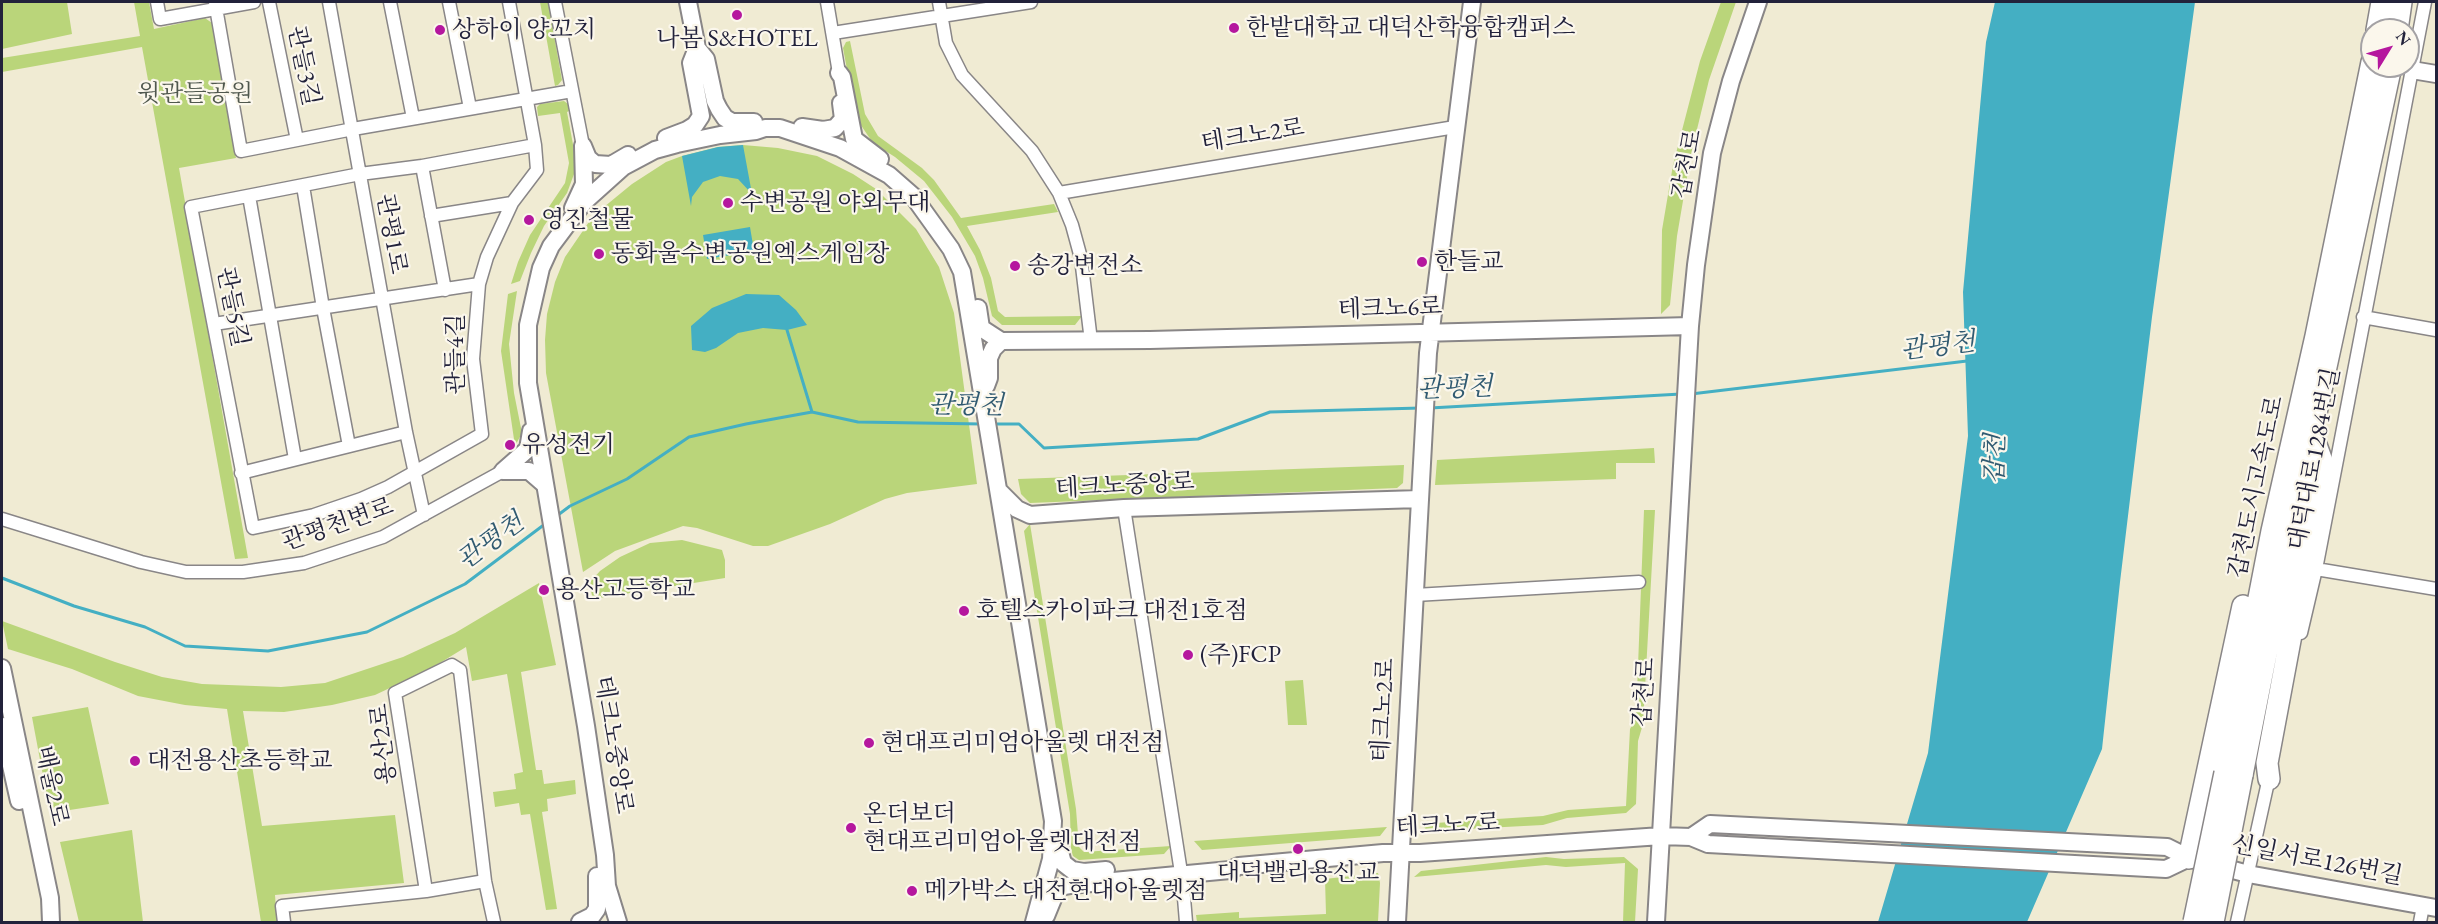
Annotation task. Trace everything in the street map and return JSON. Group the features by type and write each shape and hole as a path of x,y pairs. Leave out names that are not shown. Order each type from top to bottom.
{"highway":[{"path":"2379,18 2382,2"},
{"path":"2399,18 2401,2"},
{"name":"갑천도시고속도로","path":"2213,922 2272,531 2292,446 2369,78"},
{"name":"갑천도시고속도로","path":"2194,922 2234,774 2312,434 2388,78"},
{"path":"2269,779 2267,763 2323,464 2312,434"},
{"path":"2188,858 2265,510 2292,446"}],"main road":[{"path":"688,2 697,48 706,59 715,101 725,118 732,122 758,122 840,148 888,175 914,196"},
{"name":"테크노2로","path":"1397,922 1428,353 1472,2"},
{"name":"갑천로","path":"1656,922 1689,333 1704,201 1712,153 1731,81 1758,2"},
{"path":"540,477 528,383 528,325 542,268 551,246 584,202 623,167 648,153 667,137 695,125 701,116 691,63 697,48"},
{"path":"2420,72 2436,75"},
{"path":"583,146 588,158 595,164 611,165 626,155 648,153 693,140 796,126 823,130 839,125 843,119 837,81 839,73"},
{"path":"839,73 844,85 854,139 905,178 914,196 951,249 973,292 981,328 1001,341 982,359"},
{"path":"562,230 584,184 583,146"},
{"path":"962,272 982,359 982,398 999,486 1053,821 1051,859 1034,922"},
{"name":"테크노6로","path":"1001,341 1091,341 1430,332 1689,333"},
{"path":"503,471 528,449 531,435 529,423 534,417"},
{"path":"503,471 529,471 540,477"},
{"name":"테크노중앙로","path":"540,477 561,574 605,855 607,886 618,922"},
{"path":"999,486 1017,509 1030,515 1018,526 1008,546"},
{"name":"테크노중앙로","path":"1030,515 1222,504 1420,500"},
{"name":"배울2로","path":"2,668 50,898 50,918"},
{"name":"배울2로","path":"2,726 36,878 50,918"},
{"name":"테크노7로","path":"1053,821 1059,837 1063,863 1072,870 1084,872 1230,870 1239,866 1401,852 1432,852 1660,836 1691,837"},
{"name":"신일서로126번길","path":"1691,837 1710,824 2168,847 2188,858 2248,874 2426,912"},
{"path":"1691,837 1708,844 2166,869 2188,858"},
{"path":"580,922 592,916 597,909 599,895 597,877 605,855"},
{"name":"테크노7로","path":"1043,922 1060,887 1181,870"}],"street":[{"path":"157,2 160,19 215,5 254,2"},
{"name":"관들3길","path":"269,2 297,140"},
{"name":"관평1로","path":"329,2 353,129 381,300 424,515"},
{"path":"390,2 413,118"},
{"path":"449,2 470,108"},
{"name":"관들4길","path":"414,473 482,434 472,359 479,284 487,257 512,202 537,170 535,145 509,2"},
{"path":"555,2 583,146"},
{"path":"827,2 839,73"},
{"path":"939,2 946,43 962,75 1032,151 1059,192 1072,225 1081,258 1091,341"},
{"path":"832,33 1031,2"},
{"name":"대덕대로1284번길","path":"2420,28 2425,2"},
{"name":"관들3길","path":"215,5 241,151 572,91"},
{"name":"대덕대로1284번길","path":"2237,922 2316,569 2410,78"},
{"name":"테크노2로","path":"1059,192 1455,127"},
{"path":"360,174 422,166 535,145"},
{"name":"관들4길","path":"422,166 446,290"},
{"name":"관들5길","path":"360,174 191,207 253,528 314,514 361,499 414,473"},
{"path":"303,186 349,446"},
{"name":"관들5길","path":"249,196 295,459"},
{"path":"431,216 512,202"},
{"path":"214,324 479,284"},
{"path":"2363,317 2436,330"},
{"path":"241,473 406,432"},
{"name":"관평천변로","path":"2,519 141,562 186,572 243,572 315,560 383,537 503,471"},
{"path":"1124,508 1181,870 1186,922"},
{"path":"2316,569 2436,589"},
{"path":"1415,595 1639,582"},
{"name":"용산2로","path":"426,891 395,693 452,665 460,670 485,880 494,922"},
{"path":"284,922 282,906 426,891 485,880"}],"green space":[{"path":"2,2 67,2 72,34 2,49"},
{"name":"윗관들공원","path":"134,2 149,2 154,29 205,18 212,23 236,158 179,168 248,558 235,559 142,47 2,72 2,58 140,36"},
{"path":"540,2 548,2 562,80 555,86"},
{"path":"1721,2 1736,2 1709,80 1691,154 1677,236 1670,305 1661,314 1662,230 1673,165 1700,61"},
{"path":"850,41 865,114 878,136 922,168 934,180 961,218 1054,204 1058,212 967,226 991,278 998,311 1005,317 1082,316 1075,325 1002,325 992,316 975,256 952,217 924,181 895,157 873,143 856,118 843,48 846,42"},
{"path":"564,101 568,104 569,111 567,112 577,166 567,193 544,226 520,281 511,284 530,235 565,183 569,163 560,113 538,116 537,107 540,104"},
{"path":"743,145 778,148 817,156 853,174 876,189 916,229 939,267 954,313 977,484 907,493 885,499 830,524 768,546 753,546 697,528 683,526 615,551 583,572 546,373 547,314 555,282 565,257 593,216 632,184 666,162 682,156 718,147"},
{"path":"517,291 509,344 514,393 522,433 515,446 501,351 508,294"},
{"path":"1654,448 1655,463 1616,463 1616,479 1435,485 1437,460"},
{"path":"1404,465 1403,483 1397,488 1030,503 1021,494 1018,479"},
{"path":"1644,510 1655,510 1643,724 1638,741 1636,804 1626,813 1567,818 1543,825 1428,831 1420,824 1543,816 1568,810 1626,806 1630,729 1636,718"},
{"path":"1030,524 1076,809 1079,847 1084,852 1171,846 1164,854 1079,860 1073,856 1070,814 1024,531"},
{"path":"682,540 722,550 725,560 725,578 593,599 589,583 600,571 620,557 650,543"},
{"path":"539,583 556,665 521,672 536,770 542,770 544,784 575,780 576,794 547,799 548,811 542,812 557,909 546,910 530,814 521,815 519,803 495,807 493,792 516,789 514,774 523,772 507,674 472,681 466,647 430,669 375,695 332,705 284,712 243,711 262,826 395,815 404,883 275,895 277,922 261,922 227,709 185,705 138,696 72,669 8,649 2,621 162,677 202,684 281,687 325,683 403,657 455,633"},
{"path":"1303,680 1307,725 1288,725 1285,681"},
{"path":"88,707 109,804 50,813 32,717"},
{"path":"1387,827 1380,836 1202,850 1194,841"},
{"path":"132,830 143,922 79,922 60,842"},
{"path":"1546,857 1564,859 1624,857 1638,869 1635,922 1623,922 1625,863 1566,867 1546,865 1414,877 1421,871"},
{"path":"1378,873 1380,883 1378,922 1197,922 1196,915 1239,912 1239,918 1326,914 1325,879"}],"water":[{"name":"갑천","path":"1995,2 2195,2 2152,317 2102,749 2027,922 1878,922 1928,753 1968,436 1963,292 1986,42"},
{"path":"743,145 752,194 738,179 720,176 703,182 692,197 691,206 682,156 718,147"},
{"path":"750,227 754,251 707,259 703,235"},
{"path":"746,294 779,295 796,310 807,325 787,330 763,328 738,333 716,348 705,352 692,350 691,326 712,308"}],"waterway":[{"path":"787,330 812,412"},
{"name":"관평천","path":"1691,394 1967,361"},
{"name":"관평천","path":"1430,408 1681,394"},
{"name":"관평천","path":"994,424 1019,424 1044,448 1198,439 1270,412 1421,408"},
{"name":"관평천","path":"558,515 570,506 627,479 689,437 746,424 812,412 858,422 982,424"},
{"name":"관평천","path":"2,578 74,606 145,627 185,646 268,651 367,632 465,584 545,524"}],"place":[{"name":"나봄 S&HOTEL","path":"737,15"},
{"name":"한밭대학교 대덕산학융합캠퍼스","path":"1234,28"},
{"name":"상하이 양꼬치","path":"440,30"},
{"name":"수변공원 야외무대","path":"728,203"},
{"name":"영진철물","path":"529,220"},
{"name":"동화울수변공원엑스게임장","path":"599,254"},
{"name":"한들교","path":"1422,262"},
{"name":"송강변전소","path":"1015,266"},
{"name":"유성전기","path":"510,445"},
{"name":"용산고등학교","path":"544,590"},
{"name":"호텔스카이파크 대전1호점","path":"964,611"},
{"name":"(주)FCP","path":"1188,655"},
{"name":"현대프리미엄아울렛 대전점","path":"869,743"},
{"name":"대전용산초등학교","path":"135,761"},
{"name":"온더보더 현대프리미엄아울렛대전점","path":"851,828"},
{"name":"대덕밸리용신교","path":"1298,849"},
{"name":"메가박스 대전현대아울렛점","path":"912,891"}]}
